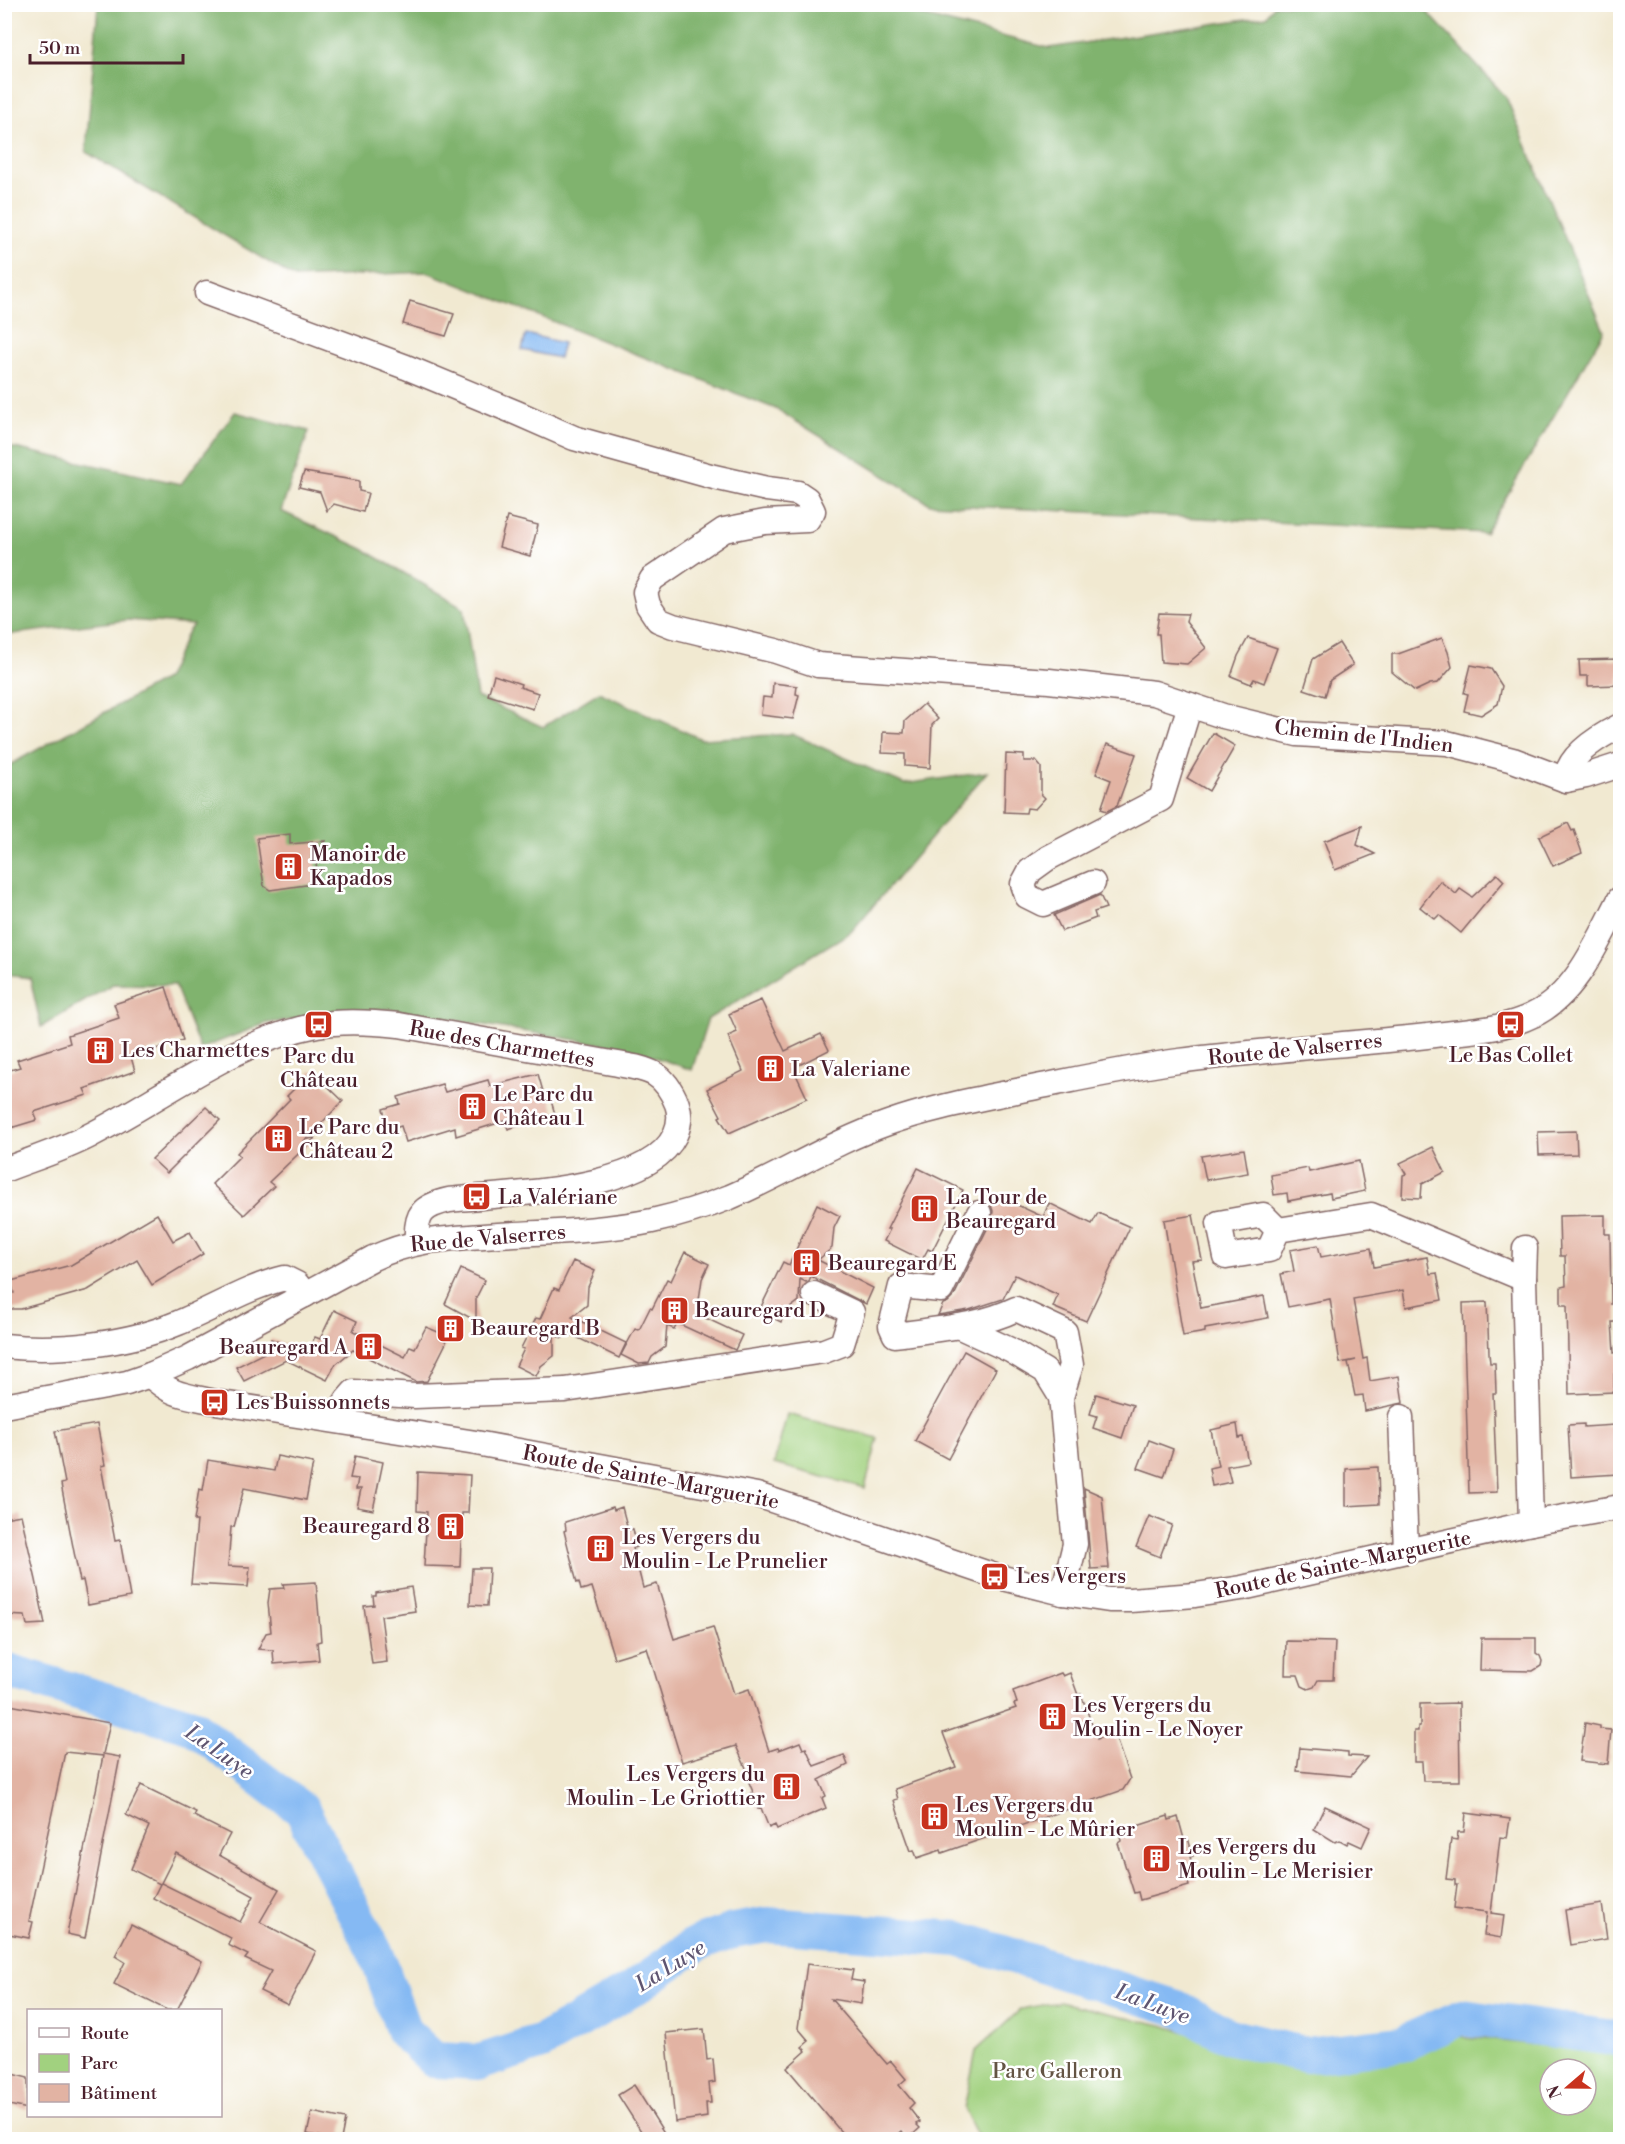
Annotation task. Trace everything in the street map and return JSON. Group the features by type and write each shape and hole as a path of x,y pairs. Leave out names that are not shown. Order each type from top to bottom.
{"street":[{"name":"Chemin de l'Indien","path":"207,293 406,367 574,438 714,477 767,489 798,493 807,499 813,511 807,520 765,522 724,530 652,579 645,592 648,605 658,620 673,626 776,651 818,665 1049,681 1154,693 1223,716 1297,734 1447,743 1513,760 1566,780"},
{"path":"1093,883 1043,904 1028,896 1023,884 1030,871 1048,858 1161,799 1190,705"},
{"path":"1620,726 1575,756 1566,770 1566,780 1620,765"},
{"name":"Route de Valserres","path":"912,1115 1116,1071 1179,1061 1422,1036 1511,1024 1533,1016 1563,994 1582,967 1620,899"},
{"name":"Rue des Charmettes","path":"4,1170 88,1137 248,1047 286,1033 319,1025 365,1022 399,1025 630,1066 659,1075 670,1089 678,1107 680,1123 671,1143 659,1156 642,1167 603,1180 568,1187 436,1203 428,1206 420,1215 416,1232 417,1242"},
{"name":"Rue de Valserres","path":"4,1406 127,1383 150,1375 188,1358 394,1248 417,1242 616,1227 696,1210 732,1196 838,1143 912,1115"},
{"path":"979,1213 941,1290 902,1287 891,1326 895,1335 958,1326 1006,1314 1016,1309 1065,1332 1071,1365 1061,1397 1075,1544 1063,1593"},
{"path":"1278,1230 1371,1215 1524,1279"},
{"path":"1525,1248 1531,1523"},
{"path":"4,1346 62,1346 102,1343 140,1336 177,1324 263,1285 285,1278 297,1284 305,1295"},
{"path":"335,1419 354,1392 415,1396 565,1390 824,1351 842,1344 852,1312 814,1294"},
{"path":"958,1326 1010,1350 1046,1371 1061,1397"},
{"name":"Route de Sainte-Marguerite","path":"150,1375 163,1388 176,1394 243,1407 335,1419 476,1443 757,1495 995,1576 1063,1593 1109,1600 1195,1595 1291,1578 1531,1523 1620,1507"},
{"path":"1401,1417 1406,1551"}],"green space":[{"path":"98,5 880,5 1049,48 1266,16 1275,5 1421,5 1506,97 1604,331 1485,533 930,504 776,409 427,272 295,278 86,152"},
{"path":"235,412 309,431 281,511 363,549 464,608 477,697 543,727 599,692 701,739 792,734 904,784 987,772 851,932 708,1019 692,1070 631,1049 387,1009 267,1023 200,1049 175,985 113,984 41,1027 30,978 5,975 4,768 167,678 187,633 193,625 128,620 5,635 5,446 181,484"},
{"path":"787,1414 878,1438 865,1488 774,1464"},
{"name":"Parc Galleron","path":"1059,2002 1162,2025 1298,2066 1390,2054 1449,2035 1620,2054 1620,2139 979,2139 964,2109 976,2051 1021,2009"}],"water":[{"path":"526,334 563,343 559,358 522,350"}],"building":[{"path":"410,301 454,314 446,336 403,324"},
{"path":"304,472 359,481 359,491 368,493 363,512 334,504 327,511 320,492 299,487"},
{"path":"507,517 538,525 530,556 499,547"},
{"path":"1159,613 1188,614 1186,622 1206,648 1187,664 1161,662 1159,634 1156,634"},
{"path":"1248,638 1277,648 1264,683 1254,679 1251,684 1231,676"},
{"path":"1442,638 1452,667 1438,683 1415,691 1392,672 1392,654 1398,654"},
{"path":"1339,643 1353,665 1330,680 1325,696 1304,689 1313,659"},
{"path":"1620,659 1619,685 1588,686 1588,676 1580,676 1579,660"},
{"path":"1471,665 1491,669 1502,686 1498,704 1481,715 1464,711 1468,694 1464,693"},
{"path":"494,675 521,684 520,687 538,693 533,709 488,695"},
{"path":"773,683 797,686 796,694 799,695 793,719 761,715 763,697 772,698"},
{"path":"924,704 938,719 932,725 930,768 905,766 905,754 882,753 883,732 904,733 905,721"},
{"path":"1213,733 1235,746 1209,791 1187,778"},
{"path":"1107,744 1136,754 1117,806 1107,811 1101,809 1111,780 1096,774"},
{"path":"1006,754 1024,755 1024,761 1036,761 1041,767 1041,794 1045,798 1035,809 1027,808 1026,813 1004,812"},
{"path":"1568,823 1572,831 1574,830 1582,853 1553,866 1539,837"},
{"path":"1362,826 1357,845 1375,854 1335,870 1324,841"},
{"name":"Manoir de Kapados","path":"290,834 290,844 325,841 315,855 318,879 313,884 270,890 264,886 257,838"},
{"path":"1497,874 1504,881 1461,933 1439,915 1435,919 1420,907 1440,881 1456,894 1460,889 1472,897"},
{"path":"1100,895 1106,908 1094,912 1096,918 1062,931 1054,915"},
{"name":"Les Charmettes","path":"166,987 183,1040 131,1057 135,1071 84,1089 87,1095 34,1112 37,1120 4,1130 4,1072 20,1067 17,1060 70,1043 68,1035 119,1018 114,1004"},
{"name":"La Valeriane","path":"761,1000 785,1051 821,1034 829,1050 793,1068 807,1098 729,1133 707,1089 743,1071 728,1036 737,1032 729,1014"},
{"name":"Le Parc du Château 2","path":"312,1071 343,1101 305,1140 316,1137 269,1182 274,1186 244,1215 212,1184 240,1156 237,1153 290,1099 287,1096"},
{"name":"Le Parc du Château 1","path":"538,1074 544,1095 549,1094 555,1114 508,1129 505,1121 456,1136 455,1127 406,1142 401,1126 389,1130 383,1109 400,1104 398,1097 442,1084 445,1092 488,1080 490,1086"},
{"path":"206,1107 220,1120 167,1173 152,1159"},
{"path":"1576,1131 1577,1154 1539,1155 1538,1132"},
{"path":"1433,1147 1445,1172 1422,1184 1421,1198 1402,1197 1403,1175 1406,1174 1400,1163"},
{"path":"1244,1149 1248,1173 1206,1180 1201,1156"},
{"path":"1359,1161 1365,1191 1331,1198 1330,1193 1288,1201 1287,1193 1274,1195 1271,1175 1308,1168 1309,1172"},
{"name":"La Tour de Beauregard","path":"918,1168 963,1190 932,1251 928,1249 922,1260 884,1241 890,1229 887,1229"},
{"path":"996,1195 1043,1217 1049,1203 1092,1224 1098,1213 1130,1227 1086,1321 1053,1307 1058,1295 1015,1275 1003,1299 969,1310 938,1315 943,1304 954,1296 992,1219 991,1205"},
{"name":"Beauregard E","path":"817,1204 840,1216 834,1228 832,1248 818,1260 873,1288 866,1304 811,1276 806,1282 800,1279 799,1301 786,1311 781,1322 759,1311 783,1262 789,1265"},
{"path":"157,1214 173,1241 190,1232 203,1254 152,1285 137,1260 88,1290 21,1309 4,1309 4,1292 14,1293 11,1281 71,1265"},
{"path":"1193,1215 1202,1260 1192,1261 1201,1308 1264,1296 1268,1318 1205,1329 1205,1332 1183,1336 1164,1220"},
{"path":"1605,1215 1605,1234 1610,1234 1611,1304 1617,1303 1617,1322 1612,1322 1614,1353 1618,1352 1618,1373 1614,1374 1614,1392 1569,1394 1567,1305 1561,1305 1561,1287 1566,1286 1565,1256 1560,1256 1559,1216"},
{"path":"1318,1245 1321,1257 1371,1248 1374,1267 1427,1257 1430,1274 1437,1273 1442,1300 1406,1307 1403,1290 1353,1299 1363,1359 1367,1358 1370,1381 1399,1376 1403,1403 1365,1411 1363,1395 1355,1396 1348,1362 1356,1360 1340,1363 1330,1299 1288,1307 1281,1274 1294,1271 1290,1250"},
{"name":"Beauregard D","path":"685,1252 709,1264 702,1279 697,1314 742,1335 735,1350 677,1323 674,1329 667,1326 665,1347 652,1357 649,1363 639,1364 621,1355 635,1329 639,1330 650,1308 652,1309 667,1279 671,1281"},
{"path":"573,1261 595,1271 588,1287 587,1305 572,1317 626,1343 619,1358 566,1332 563,1338 554,1335 554,1356 541,1366 536,1376 516,1366 524,1349 521,1348 536,1318 540,1319 554,1288 559,1290"},
{"path":"461,1269 485,1280 476,1298 476,1321 445,1304"},
{"path":"1487,1302 1490,1363 1495,1363 1496,1393 1493,1393 1497,1492 1469,1493 1463,1303"},
{"path":"334,1310 357,1321 353,1331 405,1357 410,1346 415,1348 426,1327 443,1334 446,1343 427,1381 416,1382 353,1350 335,1365 327,1380 286,1360 244,1381 236,1367 268,1351 271,1339 306,1353 315,1337 320,1339"},
{"path":"964,1351 996,1369 948,1459 915,1441"},
{"path":"1096,1394 1133,1405 1122,1438 1093,1428 1097,1416 1090,1414"},
{"path":"97,1424 105,1465 101,1466 115,1541 120,1540 130,1597 88,1605 83,1580 80,1581 61,1484 65,1483 55,1431"},
{"path":"1237,1424 1239,1438 1243,1437 1248,1462 1227,1466 1231,1482 1212,1486 1209,1468 1218,1466 1211,1430"},
{"path":"1584,1424 1584,1427 1615,1425 1615,1429 1620,1429 1620,1470 1618,1474 1571,1477 1568,1425"},
{"path":"1149,1440 1173,1449 1164,1477 1138,1468"},
{"path":"277,1456 313,1463 306,1500 244,1488 234,1527 231,1527 228,1566 250,1567 248,1587 191,1584 197,1521 194,1521 199,1489 203,1490 208,1460 274,1471"},
{"path":"355,1456 383,1462 373,1510 357,1507 361,1489 356,1489 358,1479 350,1478"},
{"path":"1378,1467 1379,1504 1346,1506 1346,1469"},
{"name":"Beauregard 8","path":"418,1472 470,1475 468,1513 462,1513 460,1567 424,1566 427,1512 417,1511"},
{"path":"1084,1488 1102,1496 1109,1568 1091,1569"},
{"path":"613,1507 614,1510 622,1507 628,1530 633,1529 637,1547 633,1548 643,1588 657,1584 674,1639 713,1627 734,1694 749,1689 769,1751 778,1748 779,1750 800,1742 803,1749 806,1748 814,1766 844,1755 848,1765 819,1780 826,1796 822,1798 826,1808 777,1829 775,1825 769,1828 761,1808 758,1809 751,1793 753,1792 748,1780 751,1779 736,1746 682,1762 647,1648 614,1658 592,1587 581,1590 579,1582 577,1583 564,1531 566,1530 565,1522"},
{"path":"21,1515 45,1624 27,1625 25,1616 4,1615 4,1518"},
{"path":"1149,1516 1172,1525 1160,1557 1136,1547"},
{"path":"472,1568 489,1568 487,1606 470,1605"},
{"path":"316,1582 321,1641 317,1642 319,1660 274,1664 273,1650 258,1649 266,1633 271,1632 268,1603 270,1589 284,1588 283,1584"},
{"path":"411,1587 415,1611 381,1616 387,1662 372,1664 364,1606 374,1605 373,1596 376,1596 376,1593"},
{"path":"1481,1638 1536,1638 1536,1653 1542,1661 1541,1666 1533,1671 1480,1670"},
{"path":"1286,1641 1335,1642 1333,1680 1318,1680 1314,1687 1308,1689 1302,1686 1298,1675 1285,1675"},
{"path":"1061,1673 1063,1676 1070,1673 1078,1695 1081,1694 1097,1739 1114,1733 1130,1779 1123,1790 942,1853 941,1850 917,1858 914,1850 911,1851 900,1820 894,1800 898,1799 895,1789 956,1767 943,1733 1016,1708 1014,1704 1017,1703 1013,1691"},
{"path":"1459,1703 1460,1781 1423,1781 1422,1762 1414,1762 1414,1731 1418,1731 1418,1726 1420,1726 1420,1704"},
{"path":"4,1704 110,1723 103,1754 120,1757 85,1938 67,1934 103,1756 65,1752 29,1921 33,1922 29,1938 4,1933"},
{"path":"1585,1723 1600,1726 1600,1729 1611,1730 1608,1764 1580,1761"},
{"path":"1300,1748 1348,1752 1348,1756 1367,1757 1351,1776 1297,1771"},
{"path":"141,1785 196,1812 194,1816 230,1834 219,1855 279,1889 260,1922 316,1951 288,2005 260,1991 271,1971 245,1959 248,1955 228,1945 231,1938 153,1898 160,1884 131,1869 149,1826 126,1815","holes":["176,1853 254,1896 240,1922 161,1883"]},
{"path":"1325,1806 1371,1827 1362,1847 1349,1841 1347,1844 1340,1840 1335,1842 1314,1829"},
{"path":"1466,1813 1510,1819 1507,1838 1500,1837 1491,1913 1504,1915 1501,1938 1484,1935 1487,1912 1454,1908 1457,1885 1455,1885 1455,1880 1446,1879 1451,1839 1457,1840 1458,1832 1464,1832"},
{"name":"Les Vergers du Moulin - Le Merisier","path":"1168,1816 1169,1820 1178,1817 1184,1839 1188,1838 1193,1856 1190,1857 1197,1880 1188,1882 1189,1886 1140,1900 1138,1892 1134,1893 1118,1843 1121,1841 1119,1832"},
{"path":"1602,1904 1607,1939 1570,1945 1565,1910"},
{"path":"131,1925 202,1961 178,2009 165,2009 114,1984 125,1962 115,1956"},
{"path":"807,1964 853,1970 851,1980 864,1982 861,2004 831,1999 887,2064 891,2061 906,2079 899,2085 914,2103 909,2108 920,2122 916,2124 920,2128 908,2139 902,2131 892,2139 847,2139 787,2068 806,2051 802,2047 809,2041 798,2028"},
{"path":"704,2029 707,2060 713,2059 715,2082 709,2083 711,2103 706,2103 707,2117 675,2122 666,2033"},
{"path":"4,2072 27,2078 27,2109 4,2104"},
{"path":"634,2085 668,2139 646,2139 618,2095"},
{"path":"312,2112 345,2119 341,2139 307,2134"}],"waterway":[{"name":"La Luye","path":"4,1670 192,1726 302,1810 377,1956 404,2032 434,2060 480,2062 542,2042 634,1988 696,1944 733,1931 767,1925 959,1939 1177,2008 1231,2037 1307,2055 1402,2044 1462,2017 1620,2039"}],"place":[{"name":"Manoir de Kapados","path":"289,866"},
{"name":"Le Bas Collet","path":"1511,1024"},
{"name":"Parc du Château","path":"319,1025"},
{"name":"Les Charmettes","path":"100,1050"},
{"name":"La Valeriane","path":"770,1069"},
{"name":"Le Parc du Château 1","path":"472,1106"},
{"name":"Le Parc du Château 2","path":"278,1139"},
{"name":"La Valériane","path":"477,1197"},
{"name":"La Tour de Beauregard","path":"925,1209"},
{"name":"Beauregard E","path":"807,1263"},
{"name":"Beauregard D","path":"674,1310"},
{"name":"Beauregard B","path":"450,1328"},
{"name":"Beauregard A","path":"369,1347"},
{"name":"Les Buissonnets","path":"215,1402"},
{"name":"Beauregard 8","path":"451,1526"},
{"name":"Les Vergers du Moulin - Le Prunelier","path":"601,1549"},
{"name":"Les Vergers","path":"995,1576"},
{"name":"Les Vergers du Moulin - Le Noyer","path":"1052,1717"},
{"name":"Les Vergers du Moulin - Le Griottier","path":"786,1786"},
{"name":"Les Vergers du Moulin - Le Mûrier","path":"934,1817"},
{"name":"Les Vergers du Moulin - Le Merisier","path":"1157,1859"}]}
